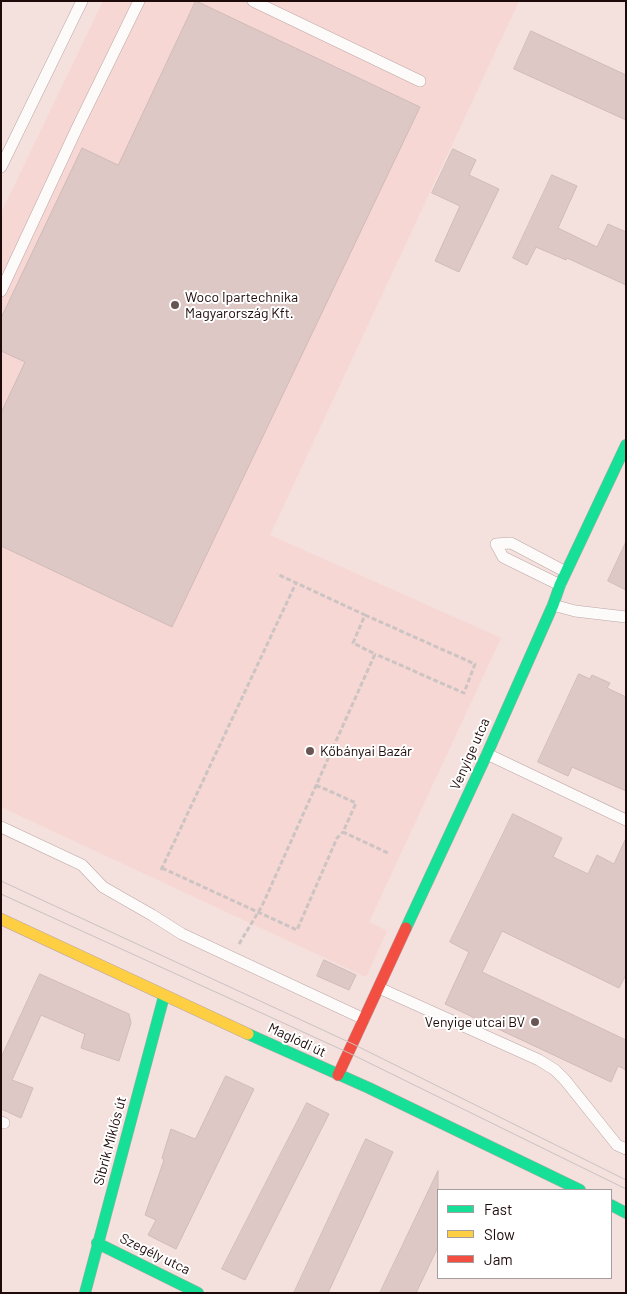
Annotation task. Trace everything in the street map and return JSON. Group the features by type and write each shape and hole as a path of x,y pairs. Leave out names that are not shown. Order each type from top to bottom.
{"street":[{"name":"Venyige utca","path":"338,1075 487,754 560,584 626,445"},
{"name":"Maglódi út","path":"1,919 164,996 369,1088 578,1189"},
{"name":"Sibrik Miklós út","path":"85,1293 164,996"},
{"path":"612,1206 626,1213"},
{"name":"Szegély utca","path":"98,1243 198,1293"}],"lane":[{"path":"1,167 82,1"},
{"path":"1,291 139,1"},
{"path":"253,1 420,81"},
{"path":"560,584 503,557 496,544 511,543 566,572"},
{"path":"552,605 575,611 626,617"},
{"path":"487,754 626,820"},
{"path":"1,827 82,865 103,887 182,934 364,1019"},
{"path":"380,988 540,1060 555,1070 565,1080 618,1145 626,1149"}],"path":[{"path":"277,574 475,664 464,693 354,643 365,615"},
{"path":"296,583 161,869 296,930 337,838 343,832 356,803 316,785"},
{"path":"232,957 262,906 375,654"},
{"path":"343,832 390,854"}],"shaded area":[{"path":"103,1 519,1 270,535 501,638 369,922 387,931 366,977 1,807 1,213"}],"building":[{"path":"196,1 420,107 172,627 1,546 1,413 25,362 1,351 1,318 82,148 118,165"},
{"path":"531,31 626,75 626,120 514,69"},
{"path":"453,149 476,160 469,175 499,189 459,272 435,261 460,206 432,193"},
{"path":"552,175 577,186 558,228 597,247 608,224 626,232 626,285 567,258 566,260 536,247 527,265 513,258"},
{"path":"626,542 626,590 608,581"},
{"path":"579,674 590,679 592,675 610,683 607,688 626,697 626,791 572,767 568,776 538,762"},
{"path":"513,814 562,838 553,857 588,874 597,855 614,864 626,838 626,975 619,988 502,931 482,972 626,1040 626,1070 618,1066 611,1082 445,1004 469,952 450,942"},
{"path":"324,960 356,975 349,990 317,976"},
{"path":"40,974 129,1014 131,1023 119,1061 81,1048 85,1034 41,1015 12,1080 33,1088 21,1118 1,1109 1,1058"},
{"path":"226,1076 254,1089 176,1249 148,1235 156,1220 145,1215 164,1160 162,1158 171,1129 195,1139"},
{"path":"307,1103 329,1114 245,1280 222,1269"},
{"path":"366,1139 393,1152 328,1293 294,1293"},
{"path":"438,1171 437,1249 416,1293 380,1293"}],"tram line":[{"path":"1,881 353,1044 626,1180"},
{"path":"1,894 349,1053 626,1189"}],"traffic: fast":[{"path":"406,928 487,754 553,605 560,585 626,445"},
{"path":"85,1293 164,996"},
{"path":"248,1034 369,1088 578,1189"},
{"path":"612,1206 626,1213"},
{"path":"97,1243 198,1293"}],"traffic: slow":[{"path":"1,919 248,1034"}],"traffic: jam":[{"path":"338,1075 406,928"}],"place":[{"name":"Woco Ipartechnika Magyarország Kft.","path":"175,305"},
{"name":"Kőbányai Bazár","path":"310,751"},
{"name":"Venyige utcai BV","path":"535,1022"}]}
